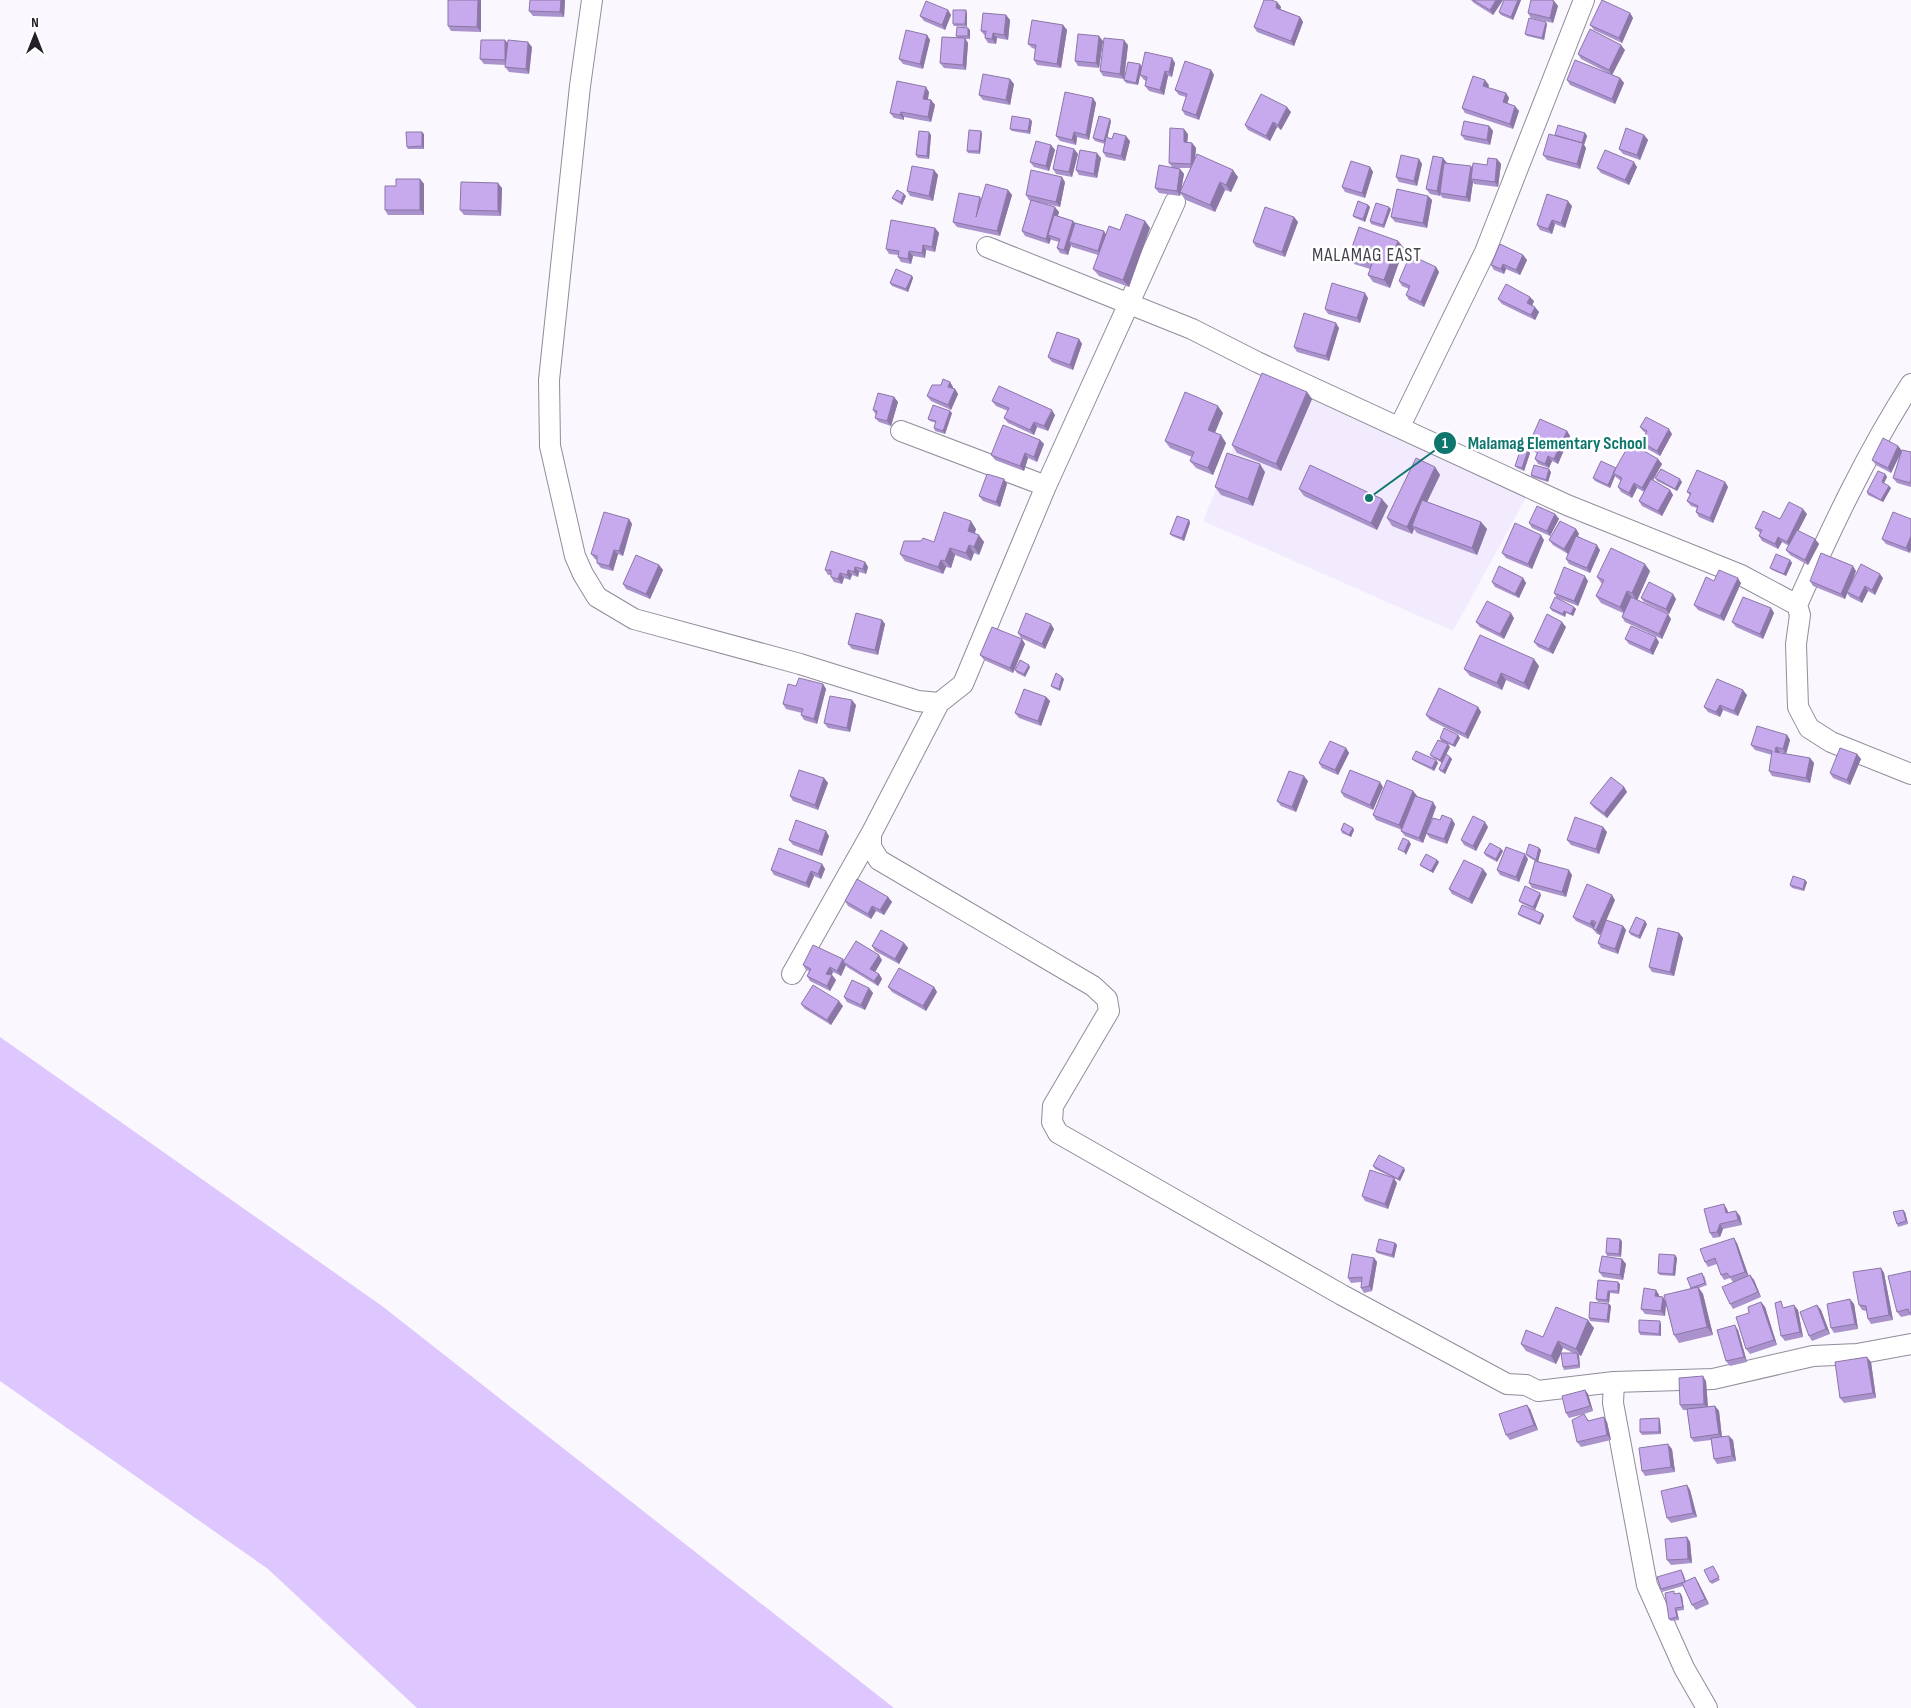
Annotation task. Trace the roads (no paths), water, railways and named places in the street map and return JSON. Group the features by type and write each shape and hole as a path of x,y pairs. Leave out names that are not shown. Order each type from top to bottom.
{"street":[{"path":"592,0 579,96 549,380 550,446 575,556 583,574 597,597 634,619 808,667 918,701 939,703"},
{"path":"1400,426 1485,252 1584,0"},
{"path":"792,974 871,834 939,703 963,684 1046,486 1175,202"},
{"path":"987,247 1192,329 1257,362 1400,426 1567,505 1741,575 1797,604"},
{"path":"1911,384 1891,415 1840,508 1797,604 1800,615 1796,644 1798,707 1809,728 1831,742 1911,774"},
{"path":"901,432 1046,486"},
{"path":"871,834 871,847 879,860 1093,986 1107,999 1108,1011 1053,1106 1052,1122 1058,1133 1342,1296 1508,1384 1526,1385 1538,1391 1614,1382 1713,1378 1813,1356 1857,1354 1911,1344"},
{"path":"1614,1382 1613,1403 1647,1585 1684,1668 1707,1708"}],"place":[{"name":"Malamag Elementary School","path":"1369,498"}],"district":[{"name":"MALAMAG EAST","path":"1367,255"}]}
